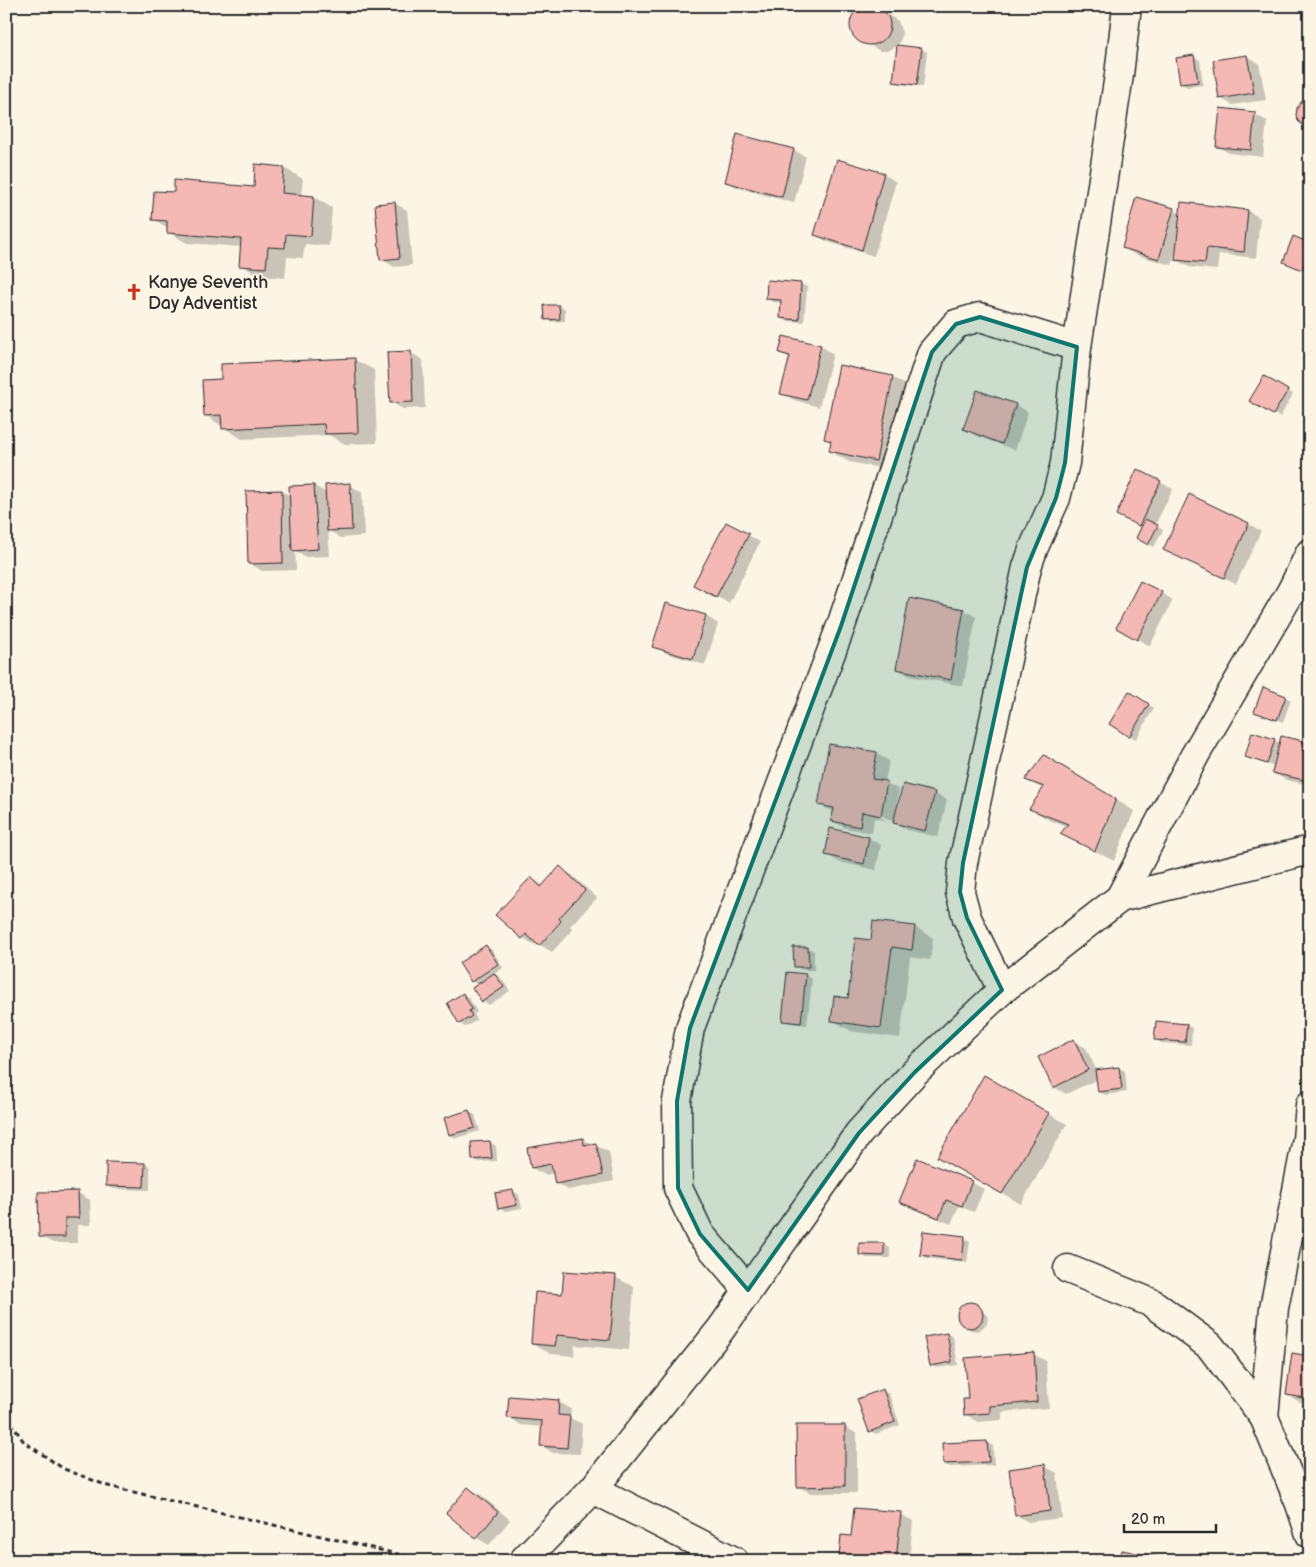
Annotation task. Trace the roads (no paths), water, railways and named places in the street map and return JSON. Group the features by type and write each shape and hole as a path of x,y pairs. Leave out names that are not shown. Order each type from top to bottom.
{"street":[{"path":"1002,990 967,918 960,892 964,863 1027,567 1056,498 1065,462 1077,347 1128,6"},
{"path":"748,1290 700,1234 678,1188 677,1102 690,1028 841,626 932,352 956,324 980,317 1077,347"},
{"path":"1120,898 1195,755 1301,587 1310,553"},
{"path":"523,1561 594,1489 721,1329 859,1133 915,1072 1002,990 1120,898 1310,850"},
{"path":"1264,1416 1274,1308 1307,1139 1310,1105"},
{"path":"1068,1269 1152,1303 1210,1346 1264,1416 1300,1504 1310,1534"},
{"path":"594,1489 734,1561"}],"place":[{"name":"Kanye Seventh Day Adventist","path":"134,292"}]}
